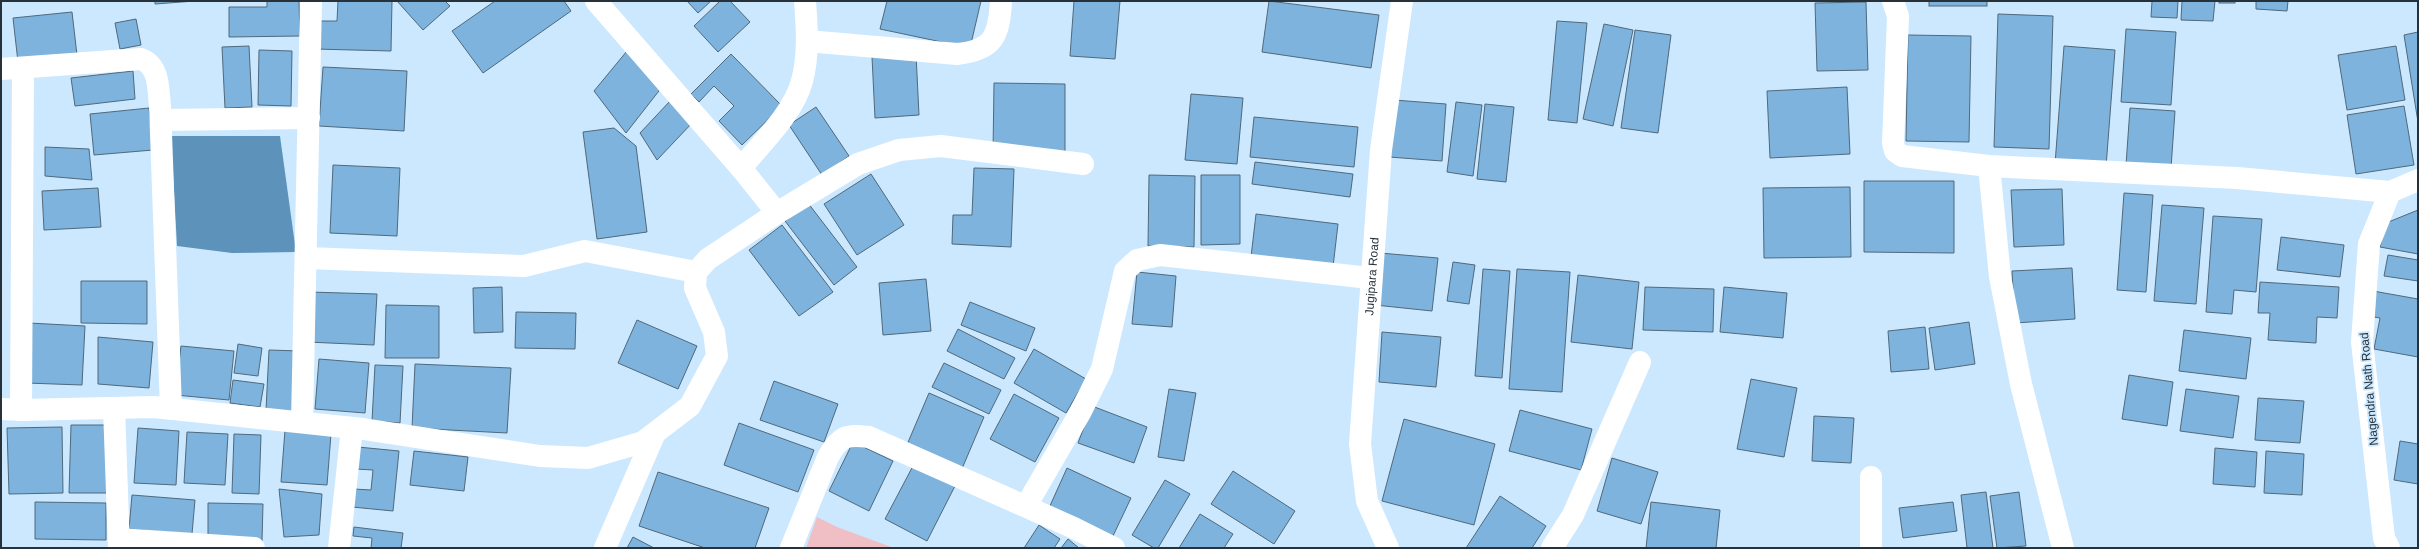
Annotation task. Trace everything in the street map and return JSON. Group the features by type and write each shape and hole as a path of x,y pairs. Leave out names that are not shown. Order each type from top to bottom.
{"street":[{"path":"302,422 311,1"},
{"path":"596,1 742,168 777,213"},
{"path":"742,168 786,114 802,81 807,41 805,1"},
{"path":"807,41 957,54 976,52 990,43 997,28 1001,1"},
{"name":"Jugipara Road","path":"1388,548 1367,501 1360,444 1370,278 1380,150 1402,1"},
{"path":"1893,1 1898,16 1893,139 1895,151 1902,156 1989,166 2237,178 2390,192 2418,180"},
{"path":"1,69 141,59 149,62 155,71 161,120 171,409"},
{"path":"23,68 11,410 114,408 171,409 352,428 540,456 588,458 632,446 654,435 690,406 717,356 714,332 695,288 696,272 708,259 777,213 858,164 899,150 941,146 1083,164"},
{"path":"161,120 309,118"},
{"path":"1989,166 2000,277 2021,384 2063,548"},
{"name":"Nagendra Nath Road","path":"2389,548 2384,538 2362,342 2368,244 2390,192"},
{"path":"306,258 524,266 585,251 696,272"},
{"path":"1026,506 1080,413 1102,369 1125,271 1137,260 1160,255 1370,278"},
{"path":"1552,548 1574,515 1640,362"},
{"path":"114,408 119,544 254,548"},
{"path":"339,548 352,428"},
{"path":"605,548 654,435"},
{"path":"791,548 828,457 835,444 844,437 856,435 870,437 1026,506 1114,548"},
{"path":"1871,548 1872,477"}],"shaded area":[{"path":"817,517 837,527 894,548 806,548"}],"water":[{"path":"171,136 280,136 296,252 232,253 177,246"}],"building":[{"path":"155,1 195,1 155,4"},
{"path":"267,1 299,1 300,36 229,37 229,7 267,7"},
{"path":"338,1 392,1 391,51 315,49 316,21 337,21"},
{"path":"397,1 445,1 450,6 423,30"},
{"path":"495,1 564,1 571,11 483,73 452,31"},
{"path":"687,1 711,1 698,13"},
{"path":"720,1 730,1 750,22 718,52 694,26"},
{"path":"887,1 981,1 970,48 880,29"},
{"path":"1074,1 1120,1 1115,59 1070,56"},
{"path":"1269,1 1379,15 1371,68 1262,52"},
{"path":"1929,1 1987,1 1987,6 1929,6"},
{"path":"2152,1 2178,1 2177,18 2151,17"},
{"path":"2182,1 2215,1 2213,21 2181,20"},
{"path":"2219,1 2235,1 2235,3 2219,3"},
{"path":"2256,1 2288,1 2287,11 2256,9"},
{"path":"1866,2 1868,70 1817,71 1815,3"},
{"path":"72,12 77,55 18,62 13,18"},
{"path":"1998,14 2053,16 2049,149 1994,147"},
{"path":"136,19 141,45 120,49 115,23"},
{"path":"1557,21 1587,23 1577,123 1548,120"},
{"path":"1604,24 1633,30 1613,126 1583,119"},
{"path":"2126,29 2176,32 2171,105 2121,102"},
{"path":"1635,30 1671,35 1658,133 1621,128"},
{"path":"2418,32 2418,122 2404,35"},
{"path":"1908,35 1971,36 1969,142 1906,141"},
{"path":"249,46 252,107 225,108 222,47"},
{"path":"2064,46 2115,50 2106,167 2055,164"},
{"path":"2396,46 2405,100 2347,110 2338,55"},
{"path":"259,50 292,51 291,106 258,105"},
{"path":"627,51 662,87 626,133 594,91"},
{"path":"731,54 782,106 742,145 719,121 734,106 714,86 699,102 691,94"},
{"path":"916,54 919,115 875,118 872,57"},
{"path":"323,67 407,71 404,131 319,126"},
{"path":"133,71 135,99 75,106 71,78"},
{"path":"994,83 1065,84 1065,153 993,152"},
{"path":"1847,87 1850,154 1770,158 1767,91"},
{"path":"1191,94 1243,98 1237,164 1185,160"},
{"path":"671,100 693,122 657,160 640,133"},
{"path":"1394,100 1446,104 1442,161 1389,157"},
{"path":"1456,102 1482,105 1473,176 1447,172"},
{"path":"1485,104 1514,107 1506,182 1477,179"},
{"path":"2404,106 2414,165 2356,174 2347,115"},
{"path":"816,107 849,156 822,175 789,125"},
{"path":"149,108 153,150 94,155 90,114"},
{"path":"2130,108 2175,111 2171,168 2126,165"},
{"path":"1254,117 1358,127 1354,167 1250,157"},
{"path":"614,128 636,146 647,232 597,239 583,132"},
{"path":"45,147 89,149 92,180 45,176"},
{"path":"1255,162 1353,174 1350,197 1252,184"},
{"path":"333,165 400,168 397,236 330,233"},
{"path":"974,168 1014,169 1011,247 952,244 953,215 972,215"},
{"path":"871,174 904,225 857,255 824,204"},
{"path":"1149,175 1195,176 1194,247 1148,246"},
{"path":"1201,175 1240,175 1240,244 1201,245"},
{"path":"1864,181 1954,181 1954,253 1864,252"},
{"path":"1850,187 1851,257 1764,258 1763,188"},
{"path":"98,188 101,227 44,230 42,191"},
{"path":"2062,189 2064,245 2014,247 2011,190"},
{"path":"2124,193 2153,195 2146,292 2117,290"},
{"path":"808,203 857,267 834,285 785,221"},
{"path":"2162,205 2204,208 2196,304 2154,301"},
{"path":"2418,210 2418,254 2380,247 2386,223"},
{"path":"1256,214 1338,224 1333,267 1251,257"},
{"path":"2213,216 2262,219 2256,292 2234,290 2232,314 2206,312"},
{"path":"782,225 833,292 799,316 749,250"},
{"path":"2281,237 2344,245 2340,277 2277,270"},
{"path":"1380,253 1438,258 1432,311 1375,305"},
{"path":"2388,255 2418,260 2418,281 2384,276"},
{"path":"1453,262 1475,265 1469,304 1447,301"},
{"path":"2072,268 2075,319 2015,323 2012,271"},
{"path":"1483,269 1510,271 1502,378 1475,376"},
{"path":"1517,269 1570,272 1562,392 1509,389"},
{"path":"1137,272 1176,276 1172,327 1132,324"},
{"path":"1578,275 1639,282 1632,349 1571,342"},
{"path":"926,279 931,331 883,335 879,283"},
{"path":"81,281 147,281 147,324 81,323"},
{"path":"2260,282 2339,287 2337,318 2317,317 2316,343 2268,340 2270,313 2258,313"},
{"path":"502,287 503,332 474,333 473,288"},
{"path":"1645,287 1714,289 1713,332 1643,330"},
{"path":"1724,287 1787,293 1783,338 1720,332"},
{"path":"2373,291 2418,299 2418,357 2374,349 2380,318 2368,316"},
{"path":"309,292 377,294 374,345 307,342"},
{"path":"970,302 1035,328 1026,351 961,325"},
{"path":"386,305 439,306 439,358 385,358"},
{"path":"516,312 576,313 575,349 515,348"},
{"path":"637,320 697,346 678,389 618,363"},
{"path":"1969,322 1975,364 1935,370 1929,328"},
{"path":"29,323 85,326 82,385 26,383"},
{"path":"1925,327 1929,369 1891,372 1888,331"},
{"path":"958,329 1015,358 1004,379 947,351"},
{"path":"2184,330 2251,338 2246,379 2179,371"},
{"path":"1382,332 1441,337 1436,387 1379,382"},
{"path":"98,337 153,342 149,388 98,384"},
{"path":"238,344 262,348 258,376 234,373"},
{"path":"181,346 234,351 229,400 175,395"},
{"path":"1034,349 1086,379 1066,413 1014,383"},
{"path":"269,350 300,351 298,412 266,410"},
{"path":"319,359 369,363 365,413 315,409"},
{"path":"944,363 1001,390 989,414 932,387"},
{"path":"415,364 511,368 507,433 412,428"},
{"path":"375,365 403,366 400,423 372,421"},
{"path":"2129,375 2173,382 2167,426 2122,419"},
{"path":"1751,379 1797,388 1784,457 1737,449"},
{"path":"233,380 264,384 260,407 230,403"},
{"path":"774,381 838,404 824,442 760,420"},
{"path":"1169,389 1196,393 1184,461 1158,457"},
{"path":"2186,389 2239,396 2233,438 2180,431"},
{"path":"929,393 984,417 961,471 906,447"},
{"path":"1014,394 1059,418 1035,462 990,439"},
{"path":"2258,398 2304,401 2300,443 2255,440"},
{"path":"1092,406 1147,427 1134,463 1078,443"},
{"path":"1520,410 1592,429 1581,470 1509,451"},
{"path":"1814,416 1854,418 1851,463 1812,461"},
{"path":"1404,419 1495,444 1474,525 1382,501"},
{"path":"739,423 814,450 798,492 724,465"},
{"path":"71,425 109,425 108,493 69,493"},
{"path":"62,427 63,493 9,494 7,428"},
{"path":"138,428 179,431 176,485 134,483"},
{"path":"285,430 331,434 327,485 281,482"},
{"path":"187,432 228,434 225,485 184,483"},
{"path":"234,434 261,435 259,494 232,493"},
{"path":"2400,441 2418,444 2418,484 2394,480"},
{"path":"853,442 893,461 869,511 829,491"},
{"path":"358,447 399,451 393,511 352,507 354,489 371,490 373,470 356,469"},
{"path":"2215,448 2257,452 2255,487 2213,484"},
{"path":"414,451 468,457 464,491 410,485"},
{"path":"2266,451 2304,454 2302,495 2264,493"},
{"path":"1612,458 1658,472 1641,524 1597,511"},
{"path":"914,464 955,486 927,541 885,519"},
{"path":"1067,468 1131,498 1112,538 1049,508"},
{"path":"1233,471 1295,511 1274,544 1211,504"},
{"path":"658,472 769,508 755,548 705,548 639,526"},
{"path":"1165,480 1190,494 1158,548 1154,548 1132,535"},
{"path":"279,489 322,494 319,535 284,537"},
{"path":"1986,492 1993,548 1967,548 1961,495"},
{"path":"2019,492 2026,546 1997,548 1990,496"},
{"path":"132,495 195,500 192,534 129,529"},
{"path":"1500,496 1546,526 1532,548 1466,548"},
{"path":"35,502 106,503 106,540 35,539"},
{"path":"1651,502 1720,510 1716,548 1646,548"},
{"path":"1953,502 1957,531 1903,538 1899,508"},
{"path":"208,503 263,504 262,541 208,540"},
{"path":"1200,514 1233,534 1224,548 1179,548"},
{"path":"1039,525 1060,539 1054,548 1024,548"},
{"path":"354,527 403,533 401,548 371,548 372,538 353,536"},
{"path":"633,537 654,548 627,548"},
{"path":"1068,539 1079,548 1061,548"}]}
